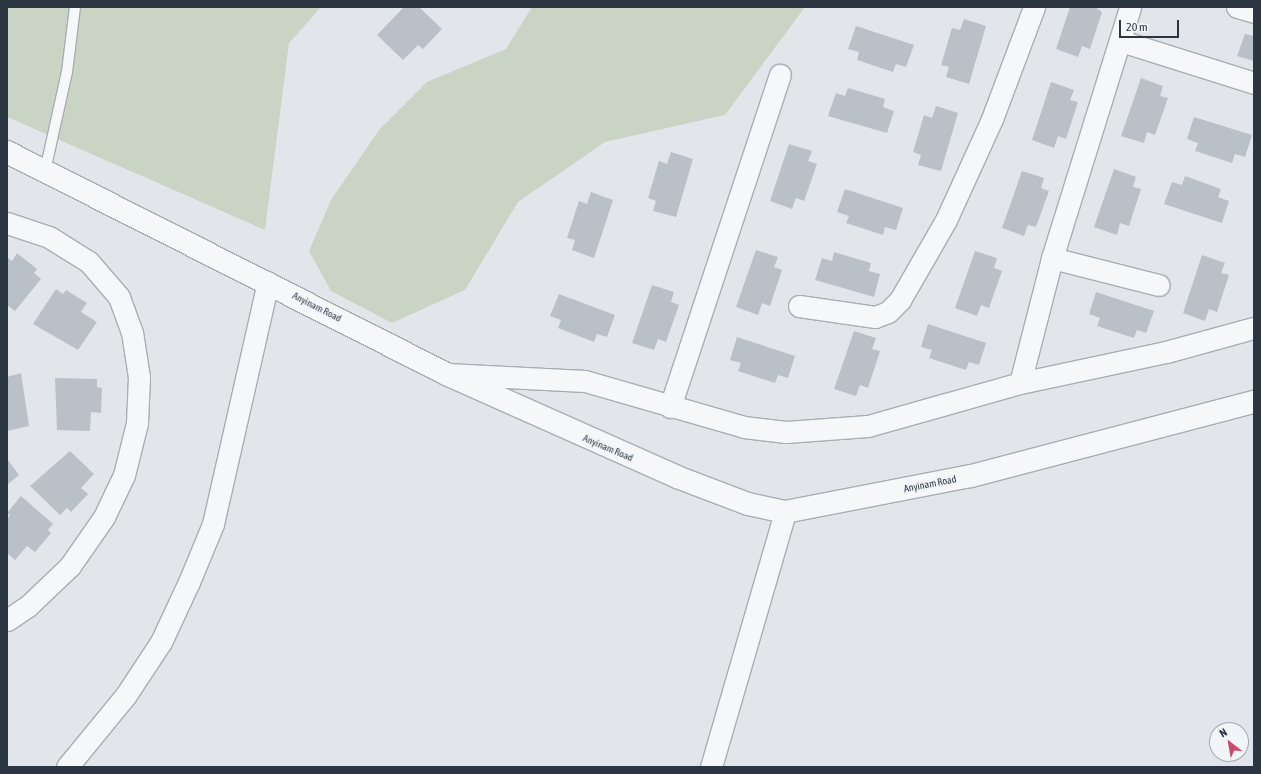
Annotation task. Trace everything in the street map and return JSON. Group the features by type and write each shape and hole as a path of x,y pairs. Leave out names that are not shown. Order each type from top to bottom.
{"street":[{"path":"799,306 875,317 888,312 900,300 946,220 992,118 1034,7"},
{"path":"1020,383 1052,258 1121,41 1130,7"},
{"path":"1237,7 1254,12"},
{"path":"1121,41 1254,83"},
{"path":"670,407 780,75"},
{"name":"Anyinam Road","path":"7,152 268,282 446,374 627,456 748,504 784,512 971,476 1254,402"},
{"path":"7,223 49,237 89,262 104,279 119,297 132,332 139,378 137,424 124,475 104,518 70,566 28,606 7,620"},
{"path":"1052,258 1159,285"},
{"path":"67,767 126,695 161,642 189,582 213,524 268,282"},
{"path":"446,374 562,378 744,427 772,431 853,428 948,405 1020,383 1166,352 1254,328"},
{"path":"711,767 784,512"}],"lane":[{"path":"45,171 67,72 75,7"}],"green space":[{"path":"7,7 321,7 289,43 265,230 7,117"},
{"path":"532,7 805,7 725,115 605,142 518,202 465,290 392,323 331,291 309,251 331,200 379,130 427,82 506,49"}],"building":[{"path":"404,7 419,7 442,29 423,49 418,45 403,60 377,35"},
{"path":"1070,7 1095,7 1102,12 1090,49 1082,46 1078,57 1056,49"},
{"path":"964,19 986,26 969,84 946,77 949,67 941,65 952,28 960,30"},
{"path":"856,26 914,45 906,67 896,64 893,72 857,60 859,52 848,49"},
{"path":"1245,34 1254,36 1254,61 1237,56"},
{"path":"1141,78 1163,86 1160,96 1168,98 1155,135 1147,132 1144,143 1121,136"},
{"path":"1051,82 1074,90 1070,100 1078,102 1066,139 1058,136 1054,148 1032,140"},
{"path":"848,88 885,99 883,107 894,111 887,133 828,116 836,93 845,96"},
{"path":"936,106 958,113 941,171 918,165 921,155 913,152 924,115 932,118"},
{"path":"1194,117 1252,135 1245,157 1235,154 1232,163 1195,151 1198,143 1187,139"},
{"path":"789,144 812,151 808,161 817,164 804,201 796,198 792,209 770,201"},
{"path":"671,152 693,159 676,217 653,211 656,201 648,198 659,161 667,164"},
{"path":"1114,169 1136,177 1133,187 1141,189 1129,226 1120,223 1117,235 1094,227"},
{"path":"1022,171 1044,178 1041,188 1049,191 1036,227 1028,225 1024,236 1002,228"},
{"path":"1185,176 1221,189 1218,197 1229,201 1222,223 1164,204 1172,182 1182,185"},
{"path":"845,189 903,208 896,230 885,227 883,235 846,223 849,216 837,212"},
{"path":"591,192 613,200 594,258 572,250 575,240 567,238 579,201 587,204"},
{"path":"756,250 778,257 774,267 782,270 770,306 762,303 758,315 736,307"},
{"path":"975,251 997,258 994,268 1002,271 989,308 981,305 977,316 955,308"},
{"path":"834,252 871,263 869,271 880,274 874,297 815,280 822,258 832,261"},
{"path":"17,253 37,269 34,273 41,279 15,311 7,305 7,257 12,261"},
{"path":"1202,255 1225,263 1221,273 1229,275 1217,312 1209,309 1205,321 1183,313"},
{"path":"652,285 674,292 671,302 679,305 666,342 658,339 654,350 632,343"},
{"path":"56,289 63,294 66,290 87,303 81,312 97,322 78,350 33,324"},
{"path":"1096,292 1154,311 1146,333 1137,330 1134,338 1097,326 1100,318 1089,314"},
{"path":"559,294 615,315 607,337 597,334 594,342 558,328 561,320 550,316"},
{"path":"928,324 986,343 979,365 969,362 966,370 929,358 932,350 921,347"},
{"path":"854,331 876,338 872,349 880,351 868,388 860,385 856,396 834,389"},
{"path":"737,337 795,356 788,378 778,375 775,383 738,371 741,363 730,360"},
{"path":"21,373 29,426 7,431 7,377"},
{"path":"55,378 97,379 97,387 102,388 101,413 91,412 90,431 57,430"},
{"path":"70,451 94,474 81,488 88,494 71,512 67,508 60,515 30,486"},
{"path":"7,459 19,475 7,485"},
{"path":"21,496 53,524 48,530 51,533 35,552 27,546 15,560 7,553 7,519 10,515 7,513"}]}
